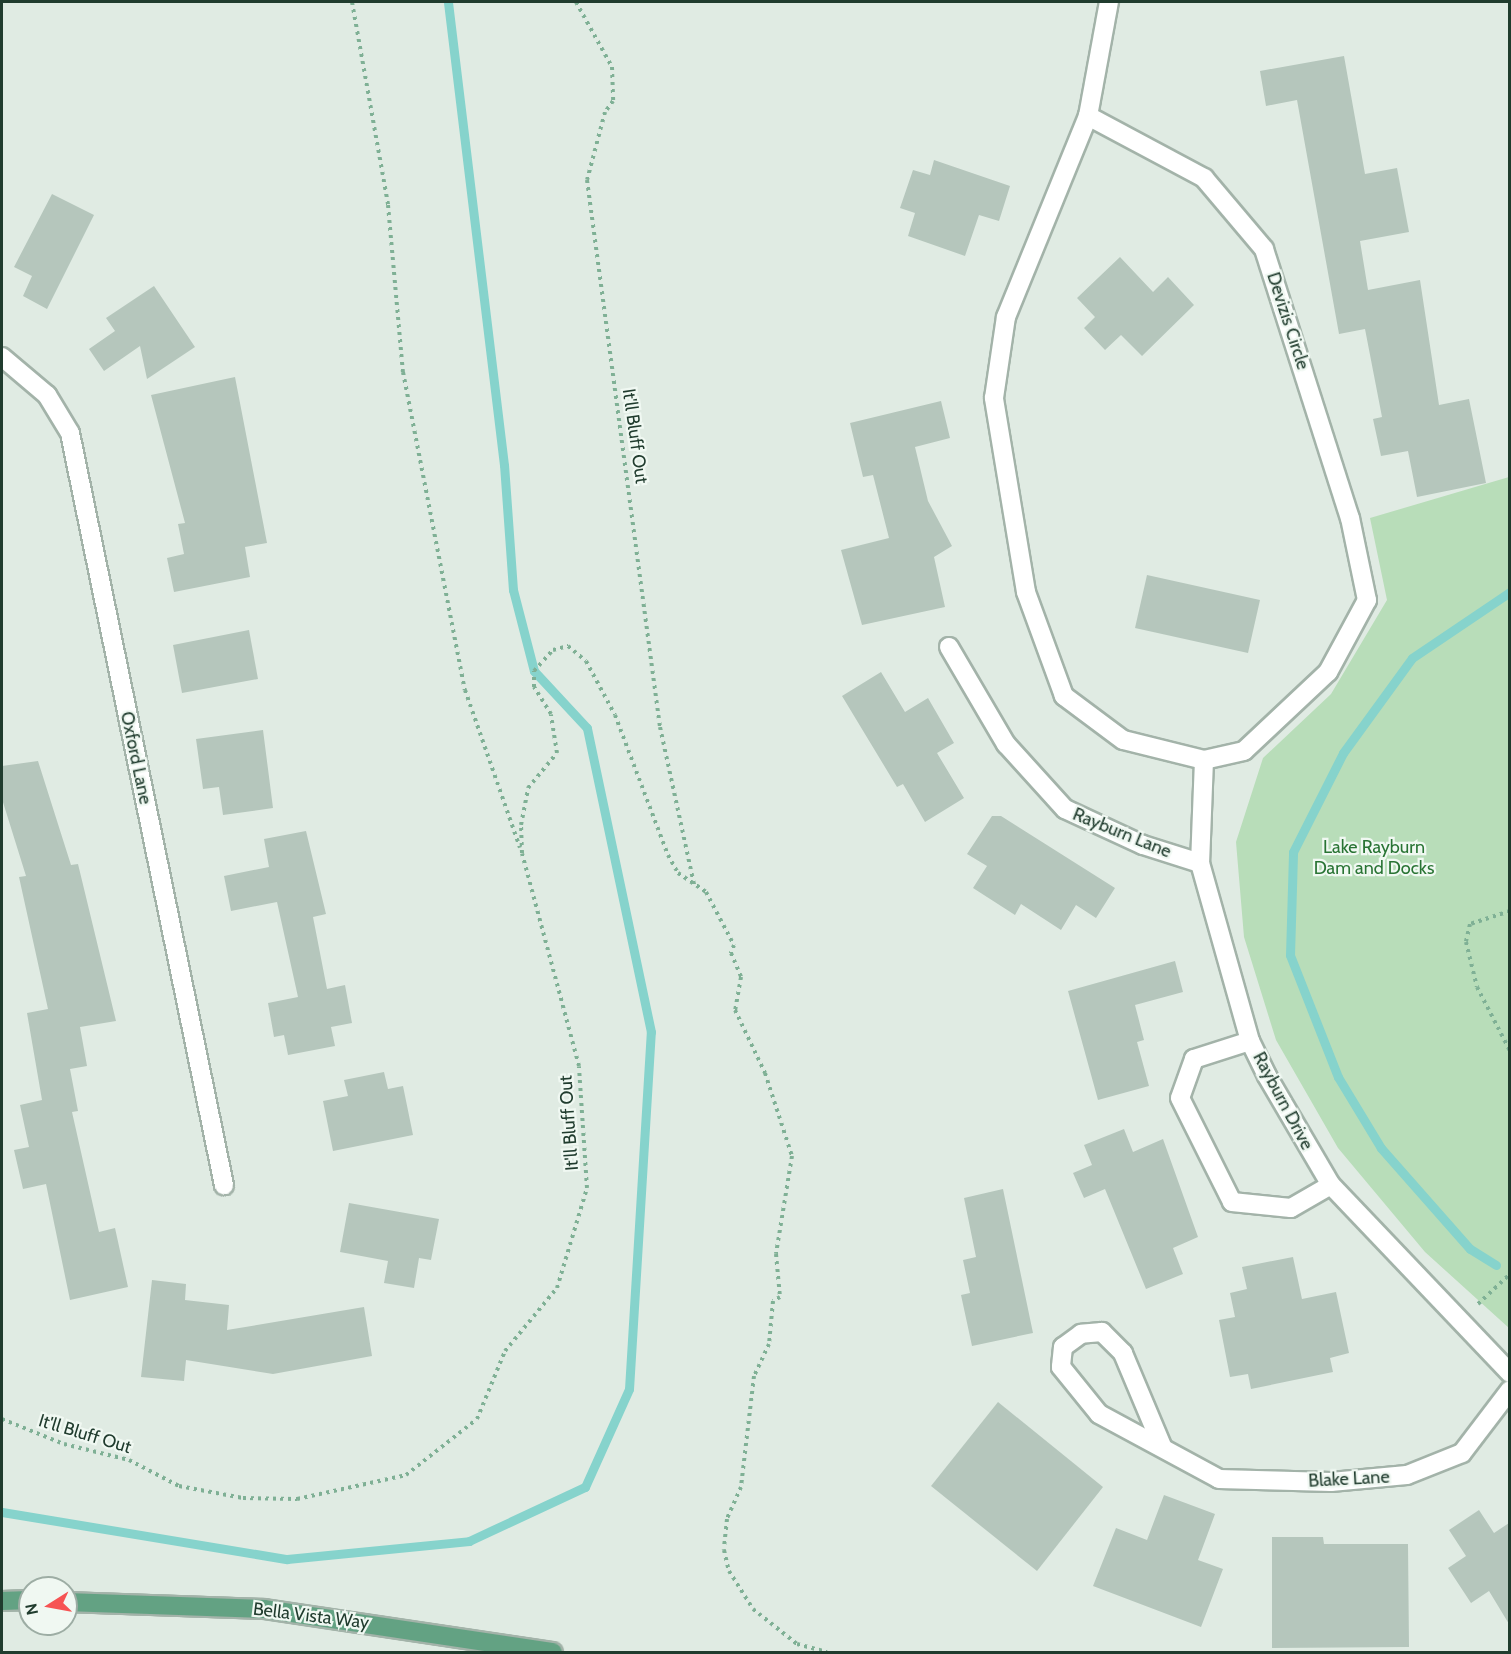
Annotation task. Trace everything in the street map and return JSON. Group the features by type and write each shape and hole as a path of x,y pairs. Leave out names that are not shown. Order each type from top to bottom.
{"main road":[{"path":"2,1601 18,1600"},
{"name":"Bella Vista Way","path":"78,1602 264,1609 553,1653"}],"street":[{"path":"1088,116 1109,2"},
{"name":"Devizis Circle","path":"1088,116 1204,178 1264,249 1350,518 1367,600 1328,672 1244,751 1204,760 1123,740 1064,696 1026,592 1006,481 994,398 1006,317 1088,116"},
{"name":"Oxford Lane","path":"2,357 48,395 70,433 224,1185"},
{"name":"Rayburn Lane","path":"949,646 1006,744 1065,809 1143,845 1200,863"},
{"name":"Rayburn Drive","path":"1204,760 1200,863 1251,1041 1331,1185 1509,1373"},
{"path":"1251,1041 1194,1059 1180,1098 1232,1202 1291,1208 1331,1185"},
{"name":"Blake Lane","path":"1162,1446 1123,1353 1102,1332 1081,1334 1063,1347 1061,1367 1091,1406 1219,1479 1331,1482 1407,1475 1462,1453 1509,1390"}],"path":[{"name":"It'll Bluff Out","path":"2,1419 45,1438 129,1460 179,1486 243,1498 297,1499 400,1478 469,1429 486,1403 505,1351 557,1288 586,1188 579,1066 525,865 465,690 403,372 388,205 352,2"},
{"name":"It'll Bluff Out","path":"576,2 612,67 613,101 605,112 586,180 660,727 694,885"},
{"name":"It'll Bluff Out","path":"525,865 524,798 533,778 557,753 551,714 534,687 534,671 553,650 568,646 586,661 615,715 668,855 694,885 706,892 734,945 731,953 741,977 735,1010 765,1073 792,1156 776,1254 780,1297 773,1301 769,1344 754,1376 741,1487 727,1519 724,1550 729,1571 753,1609 797,1644 826,1653"},
{"path":"1509,911 1470,924 1466,942 1477,987 1509,1051"},
{"path":"1460,1321 1509,1274"}],"green space":[{"name":"Lake Rayburn Dam and Docks","path":"1510,477 1509,1328 1425,1252 1338,1148 1276,1040 1244,937 1236,842 1263,758 1331,694 1387,600 1370,518"}],"building":[{"path":"1344,56 1365,174 1397,168 1409,232 1360,241 1368,290 1420,280 1439,405 1469,399 1486,483 1417,497 1408,451 1381,456 1373,419 1382,417 1365,329 1339,334 1297,100 1266,106 1260,71"},
{"path":"934,160 1010,186 999,221 979,215 965,256 908,236 915,213 900,208 913,170 930,175"},
{"path":"52,194 94,215 47,309 23,296 32,276 14,267"},
{"path":"1120,257 1153,292 1168,277 1194,305 1142,356 1121,335 1105,350 1084,328 1095,317 1077,298"},
{"path":"154,286 195,347 147,379 140,346 104,371 89,349 115,331 106,318"},
{"path":"235,377 267,543 245,547 250,577 174,592 167,558 184,554 178,524 185,523 151,395"},
{"path":"941,401 950,438 915,447 928,501 952,546 934,557 945,607 862,625 841,550 889,538 873,475 863,477 850,423"},
{"path":"1147,575 1260,600 1248,653 1135,628"},
{"path":"249,630 258,679 182,693 173,645"},
{"path":"881,672 905,712 928,698 954,743 937,753 964,798 925,822 903,784 897,787 842,696"},
{"path":"263,730 273,808 223,815 219,787 203,789 196,739"},
{"path":"38,761 71,865 78,864 116,1021 80,1027 87,1066 70,1069 78,1111 72,1112 99,1232 115,1228 128,1287 70,1300 46,1184 23,1189 14,1150 29,1147 20,1105 42,1100 27,1013 48,1009 19,877 26,876 2,799 2,766"},
{"path":"992,816 1001,816 1115,888 1096,918 1076,905 1061,930 1021,904 1015,915 973,888 987,866 967,854"},
{"path":"306,831 326,914 313,917 327,989 345,985 352,1023 331,1027 335,1046 288,1055 284,1035 274,1037 268,1003 298,997 277,902 231,911 224,876 269,867 264,839"},
{"path":"1175,961 1183,992 1135,1005 1144,1040 1137,1042 1149,1086 1098,1100 1068,991"},
{"path":"384,1072 388,1089 403,1086 413,1135 333,1151 323,1101 348,1096 344,1080"},
{"path":"1124,1129 1133,1152 1163,1139 1198,1237 1173,1248 1183,1274 1146,1289 1105,1189 1084,1198 1073,1173 1092,1165 1084,1145"},
{"path":"1003,1189 1033,1333 972,1346 961,1295 970,1293 963,1260 976,1257 964,1198"},
{"path":"349,1203 439,1219 431,1260 419,1258 414,1288 384,1283 388,1261 340,1252"},
{"path":"1293,1257 1302,1299 1336,1292 1349,1353 1330,1358 1333,1372 1251,1389 1248,1374 1230,1377 1219,1320 1235,1317 1230,1293 1247,1289 1242,1267"},
{"path":"152,1280 186,1284 185,1300 229,1305 227,1330 364,1307 372,1356 273,1374 186,1360 184,1381 141,1377"},
{"path":"998,1402 1103,1487 1037,1571 931,1486"},
{"path":"1164,1495 1215,1514 1198,1560 1223,1569 1201,1627 1093,1586 1116,1528 1147,1540"},
{"path":"1479,1510 1494,1533 1509,1523 1509,1624 1489,1591 1471,1603 1448,1568 1466,1556 1449,1530"},
{"path":"1272,1537 1323,1537 1324,1544 1408,1544 1409,1647 1272,1648"}],"waterway":[{"path":"2,1512 287,1559 469,1541 585,1487 629,1389 651,1032 587,728 534,671 513,590 504,465 448,2"},
{"path":"1496,1265 1470,1249 1381,1148 1338,1077 1290,955 1293,852 1343,753 1412,658 1510,592"}]}
